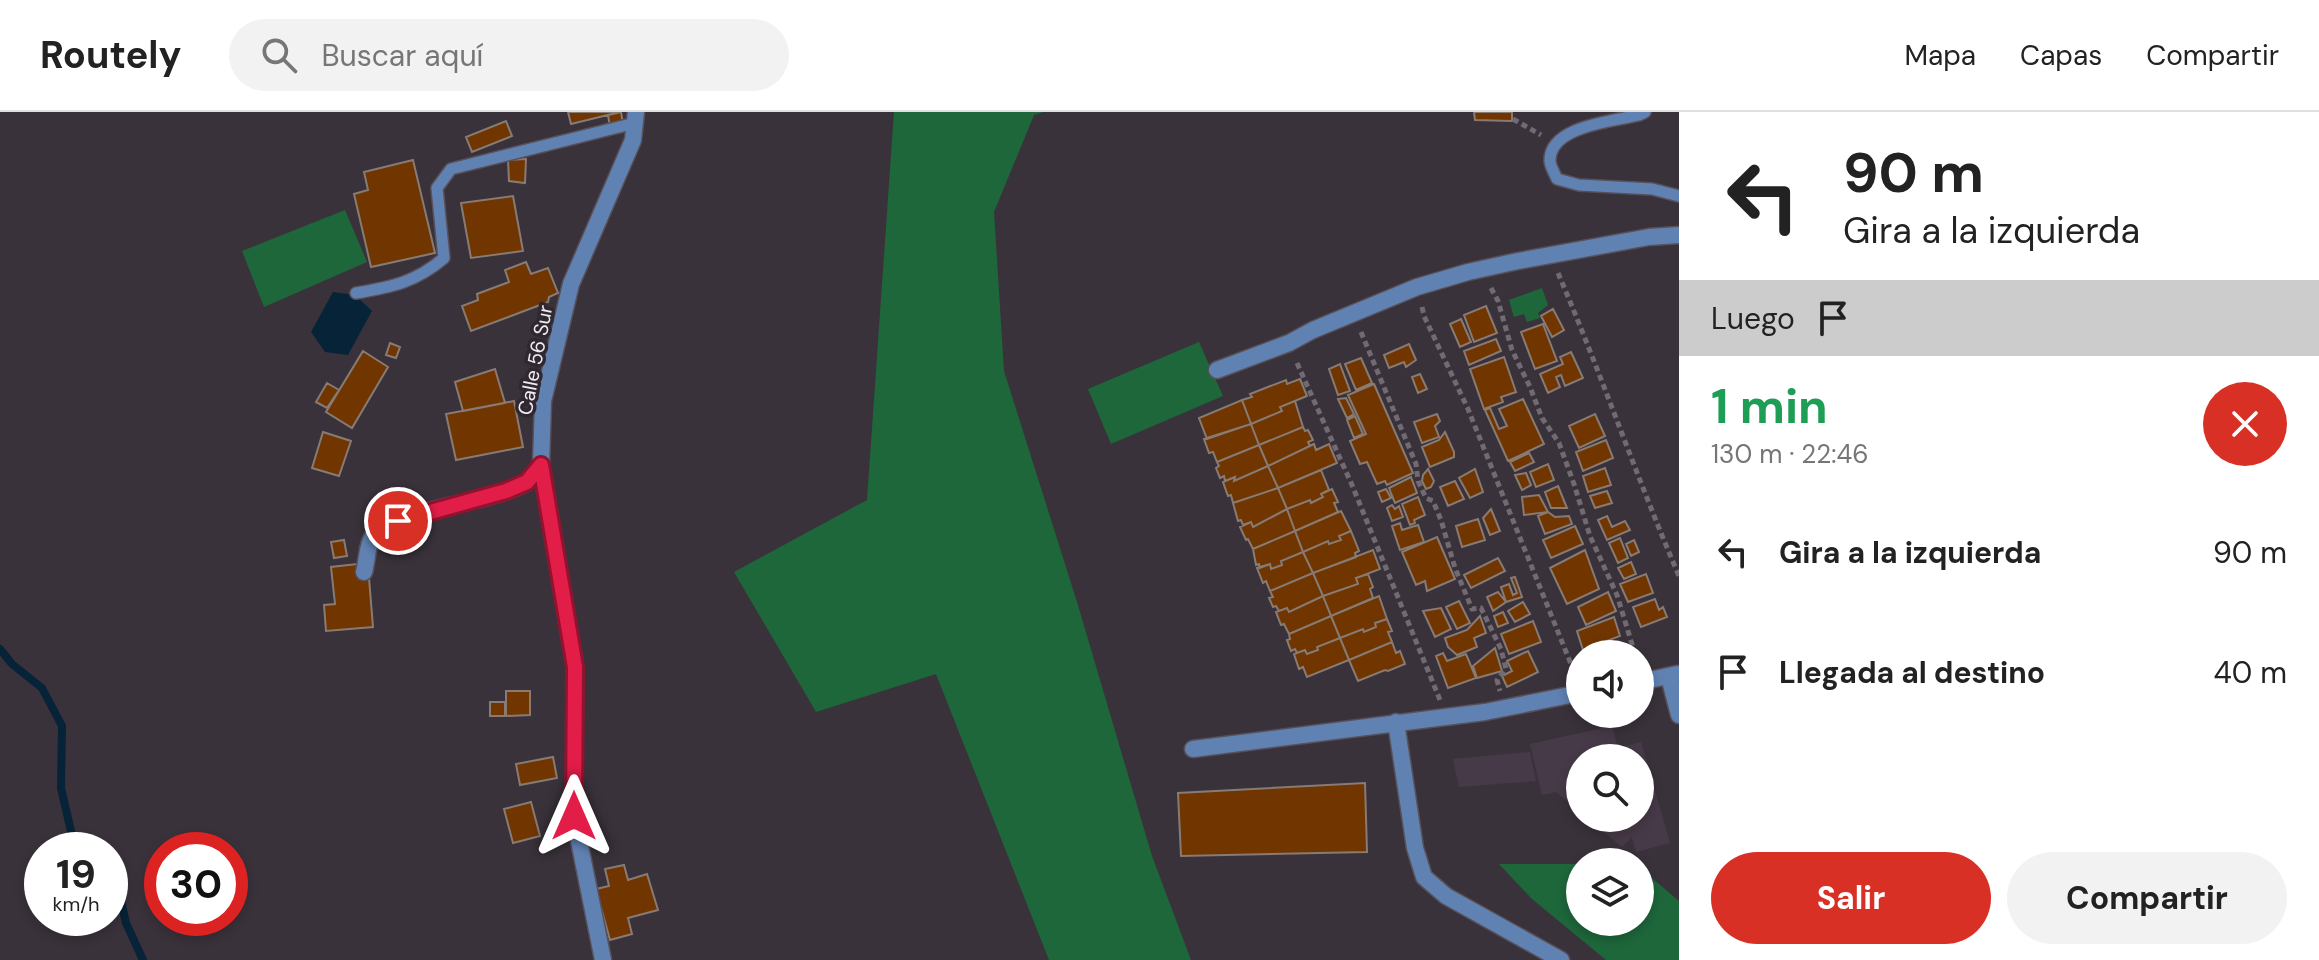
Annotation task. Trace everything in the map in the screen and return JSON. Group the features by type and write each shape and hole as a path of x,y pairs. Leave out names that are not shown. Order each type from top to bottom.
{"street":[{"name":"Calle 56 Sur","path":"603,960 574,816 575,667 541,465 543,401 571,284 633,140 636,118"},
{"path":"1217,370 1289,343 1417,287 1482,269 1649,237 1679,235"},
{"path":"364,572 370,539 379,531 417,515 506,491 527,482 541,465"},
{"path":"1654,679 1674,675 1679,715"},
{"path":"1193,749 1505,708 1566,696"},
{"path":"1396,722 1415,848 1424,877 1446,896 1561,960"}],"lane":[{"path":"1645,112 1578,128 1555,144 1550,162 1557,179 1579,185 1652,189 1679,196"},
{"path":"356,293 393,287 426,273 444,258 437,188 451,169 636,118"}],"path":[{"path":"1513,119 1555,144"},
{"path":"1551,256 1679,576"},
{"path":"1482,269 1498,301 1512,350 1542,418 1559,443 1590,536 1617,595 1631,640"},
{"path":"1417,287 1424,316 1468,409 1566,651"},
{"path":"1354,313 1416,464 1418,481 1437,511 1472,609 1481,608 1501,649 1506,669 1497,680 1505,708"},
{"path":"1289,343 1352,485 1447,715"}],"shaded area":[{"path":"1613,728 1617,744 1566,744 1566,800 1556,792 1542,795 1530,744"},
{"path":"1530,752 1536,781 1459,787 1453,759"},
{"path":"1654,787 1670,843 1635,848 1632,837 1622,847 1604,832 1654,832"}],"green space":[{"path":"894,112 1043,112 1034,115 994,212 1004,371 1077,602 1152,856 1191,960 1049,960 936,674 816,712 734,572 867,500"},
{"path":"345,210 367,262 264,307 242,251"},
{"path":"1542,288 1548,305 1538,313 1540,318 1527,322 1524,314 1514,317 1509,300"},
{"path":"1199,342 1223,396 1111,444 1088,389"},
{"path":"1499,864 1566,864 1566,927 1532,899"},
{"path":"1654,880 1679,901 1679,960 1606,960 1577,936 1654,936"}],"water":[{"path":"333,292 355,295 372,311 348,355 325,352 311,332"}],"building":[{"path":"568,112 620,112 571,124"},
{"path":"621,112 624,130 611,133 608,115"},
{"path":"1474,112 1512,112 1512,121 1475,120"},
{"path":"506,121 512,136 472,152 466,137"},
{"path":"526,159 525,183 509,181 508,160"},
{"path":"413,160 435,253 371,267 354,194 368,190 364,172"},
{"path":"513,196 523,251 471,258 461,203"},
{"path":"526,262 531,274 548,268 558,293 549,297 548,302 471,331 462,306 478,300 477,294 509,282 505,270"},
{"path":"1486,306 1497,333 1474,342 1464,315"},
{"path":"1553,309 1564,330 1552,337 1541,316"},
{"path":"1461,319 1471,342 1460,347 1450,324"},
{"path":"1543,324 1557,361 1535,369 1521,332"},
{"path":"1496,339 1501,351 1469,365 1464,351"},
{"path":"390,343 400,347 396,358 386,355"},
{"path":"1409,344 1416,360 1406,367 1404,362 1389,368 1384,355"},
{"path":"363,351 388,367 352,428 326,412"},
{"path":"1571,352 1583,378 1565,386 1561,375 1556,377 1560,387 1548,393 1540,374 1563,364 1560,357"},
{"path":"1504,357 1516,392 1501,397 1503,402 1484,409 1470,369"},
{"path":"1361,358 1372,383 1356,390 1345,364"},
{"path":"1340,364 1350,391 1338,395 1329,369"},
{"path":"495,369 505,403 463,411 455,382"},
{"path":"1420,374 1427,389 1418,393 1412,377"},
{"path":"1300,379 1307,396 1251,424 1242,400 1286,380 1287,384"},
{"path":"327,383 339,390 327,408 316,402"},
{"path":"1374,384 1413,473 1387,485 1385,481 1377,484 1367,462 1360,464 1350,441 1366,434 1348,395"},
{"path":"1346,398 1354,414 1347,418 1338,399"},
{"path":"1523,399 1544,444 1508,461 1485,410 1490,408 1499,429 1507,426 1499,409"},
{"path":"1242,400 1251,424 1207,439 1199,418"},
{"path":"514,401 523,447 456,460 446,414"},
{"path":"1295,401 1303,427 1259,445 1251,424 1282,411 1280,407"},
{"path":"1437,414 1440,421 1435,426 1439,437 1422,443 1414,422"},
{"path":"1595,414 1605,436 1579,448 1569,426"},
{"path":"1355,416 1363,434 1354,438 1347,420"},
{"path":"1251,424 1259,445 1217,462 1213,452 1209,453 1204,439"},
{"path":"1303,427 1313,440 1308,442 1310,446 1268,466 1259,445"},
{"path":"323,432 351,441 339,476 312,468"},
{"path":"1445,432 1454,457 1430,467 1422,447 1439,440"},
{"path":"1606,440 1613,458 1583,471 1576,452"},
{"path":"1314,444 1316,450 1329,444 1337,463 1278,488 1268,466"},
{"path":"1259,445 1268,466 1234,481 1235,477 1225,481 1224,476 1220,478 1217,462"},
{"path":"1529,453 1534,462 1515,471 1510,462"},
{"path":"1548,464 1554,480 1536,487 1530,472"},
{"path":"1268,466 1278,488 1233,503 1223,482 1235,477 1234,481"},
{"path":"1605,468 1611,485 1588,492 1583,476"},
{"path":"1428,469 1434,481 1426,489 1422,481"},
{"path":"1475,469 1483,492 1470,498 1459,478"},
{"path":"1321,470 1329,490 1321,494 1323,497 1287,509 1278,488"},
{"path":"1526,473 1531,485 1522,490 1515,475"},
{"path":"1411,477 1417,493 1395,503 1389,488"},
{"path":"1455,481 1464,499 1448,506 1440,487"},
{"path":"1558,486 1567,508 1551,508 1545,492"},
{"path":"1278,488 1287,509 1253,527 1251,522 1243,525 1241,520 1238,521 1233,503"},
{"path":"1332,489 1338,502 1334,503 1338,512 1295,531 1287,509 1310,500 1311,503"},
{"path":"1386,489 1391,498 1382,502 1378,492"},
{"path":"1607,491 1612,503 1595,508 1590,496"},
{"path":"1539,495 1548,512 1524,515 1522,497"},
{"path":"1418,497 1425,515 1410,525 1402,504"},
{"path":"1392,505 1395,509 1399,506 1403,517 1392,521 1387,508"},
{"path":"1287,509 1295,531 1253,549 1240,527 1251,522 1253,527"},
{"path":"1491,509 1500,531 1490,535 1483,518"},
{"path":"1341,511 1351,531 1339,536 1341,540 1329,544 1328,541 1303,552 1295,531"},
{"path":"1548,512 1555,517 1569,516 1572,524 1545,534 1538,516"},
{"path":"1607,516 1612,527 1625,521 1630,530 1607,540 1598,520"},
{"path":"1478,519 1485,540 1462,547 1456,526"},
{"path":"1400,523 1402,530 1418,525 1424,542 1400,550 1392,526"},
{"path":"1575,526 1583,544 1551,558 1543,540"},
{"path":"1295,531 1303,552 1271,569 1270,564 1260,568 1259,564 1256,565 1253,549"},
{"path":"1351,531 1359,551 1355,553 1356,557 1313,573 1303,552 1328,541 1329,544 1341,540 1339,536"},
{"path":"1437,537 1455,579 1427,591 1425,581 1416,585 1402,552"},
{"path":"1620,538 1628,558 1618,563 1609,543"},
{"path":"344,540 347,556 334,558 331,542"},
{"path":"1634,540 1639,552 1631,556 1626,544"},
{"path":"1373,550 1380,569 1356,578 1358,584 1323,596 1313,573"},
{"path":"1585,550 1599,589 1567,604 1550,568"},
{"path":"1303,552 1313,573 1270,591 1257,568 1270,564 1271,569"},
{"path":"1498,558 1505,571 1471,588 1464,575"},
{"path":"1631,562 1636,574 1624,579 1618,568"},
{"path":"357,564 359,579 369,578 373,627 326,631 324,605 335,604 331,567"},
{"path":"1313,573 1323,596 1289,612 1287,608 1279,611 1276,606 1273,607 1270,591"},
{"path":"1368,574 1373,598 1331,616 1323,596 1358,584 1356,578"},
{"path":"1646,574 1653,593 1628,602 1620,584"},
{"path":"1515,577 1522,597 1506,602 1501,587 1509,584 1513,595 1517,593 1511,578"},
{"path":"1498,592 1506,602 1493,611 1487,597"},
{"path":"1608,592 1616,611 1586,625 1578,607"},
{"path":"1323,596 1331,616 1289,634 1284,624 1281,625 1276,612 1287,608 1289,612"},
{"path":"1379,596 1387,619 1375,623 1376,627 1364,632 1363,629 1340,638 1331,616"},
{"path":"1655,599 1659,610 1663,607 1667,617 1641,627 1633,607"},
{"path":"1459,601 1470,623 1457,629 1446,607"},
{"path":"1523,602 1530,614 1515,622 1508,611"},
{"path":"1441,608 1451,629 1435,637 1423,611"},
{"path":"1503,612 1508,623 1498,627 1494,616"},
{"path":"1331,616 1340,638 1307,654 1305,650 1297,653 1295,649 1291,651 1287,640 1290,639 1289,634"},
{"path":"1480,616 1486,633 1474,638 1477,647 1457,655 1448,647 1445,638 1467,630"},
{"path":"1614,617 1620,636 1609,640 1580,640 1577,631"},
{"path":"1387,619 1392,642 1349,660 1340,638 1363,629 1364,632 1376,627 1375,623"},
{"path":"1533,621 1541,642 1509,654 1501,634"},
{"path":"1340,638 1349,660 1307,677 1303,667 1299,669 1294,654 1305,650 1307,654"},
{"path":"1392,642 1405,664 1358,681 1349,660"},
{"path":"1495,648 1502,671 1477,678 1473,666"},
{"path":"1528,651 1538,672 1507,687 1502,676 1512,671 1507,661"},
{"path":"1443,653 1447,661 1466,654 1476,678 1448,688 1436,656"},
{"path":"506,691 530,691 530,715 506,716"},
{"path":"490,702 505,702 505,716 490,716"},
{"path":"553,757 557,778 520,785 516,764"},
{"path":"1365,783 1367,852 1181,856 1178,793"},
{"path":"531,802 540,836 513,843 504,809"},
{"path":"624,865 628,880 647,874 658,910 628,918 632,934 610,940 596,889 609,886 605,869"}],"waterway":[{"path":"0,649 12,664 42,688 62,726 61,788 71,832"},
{"path":"128,927 143,960"}],"route":[{"path":"398,521 506,491 527,482 541,465 575,667 574,816"}]}
